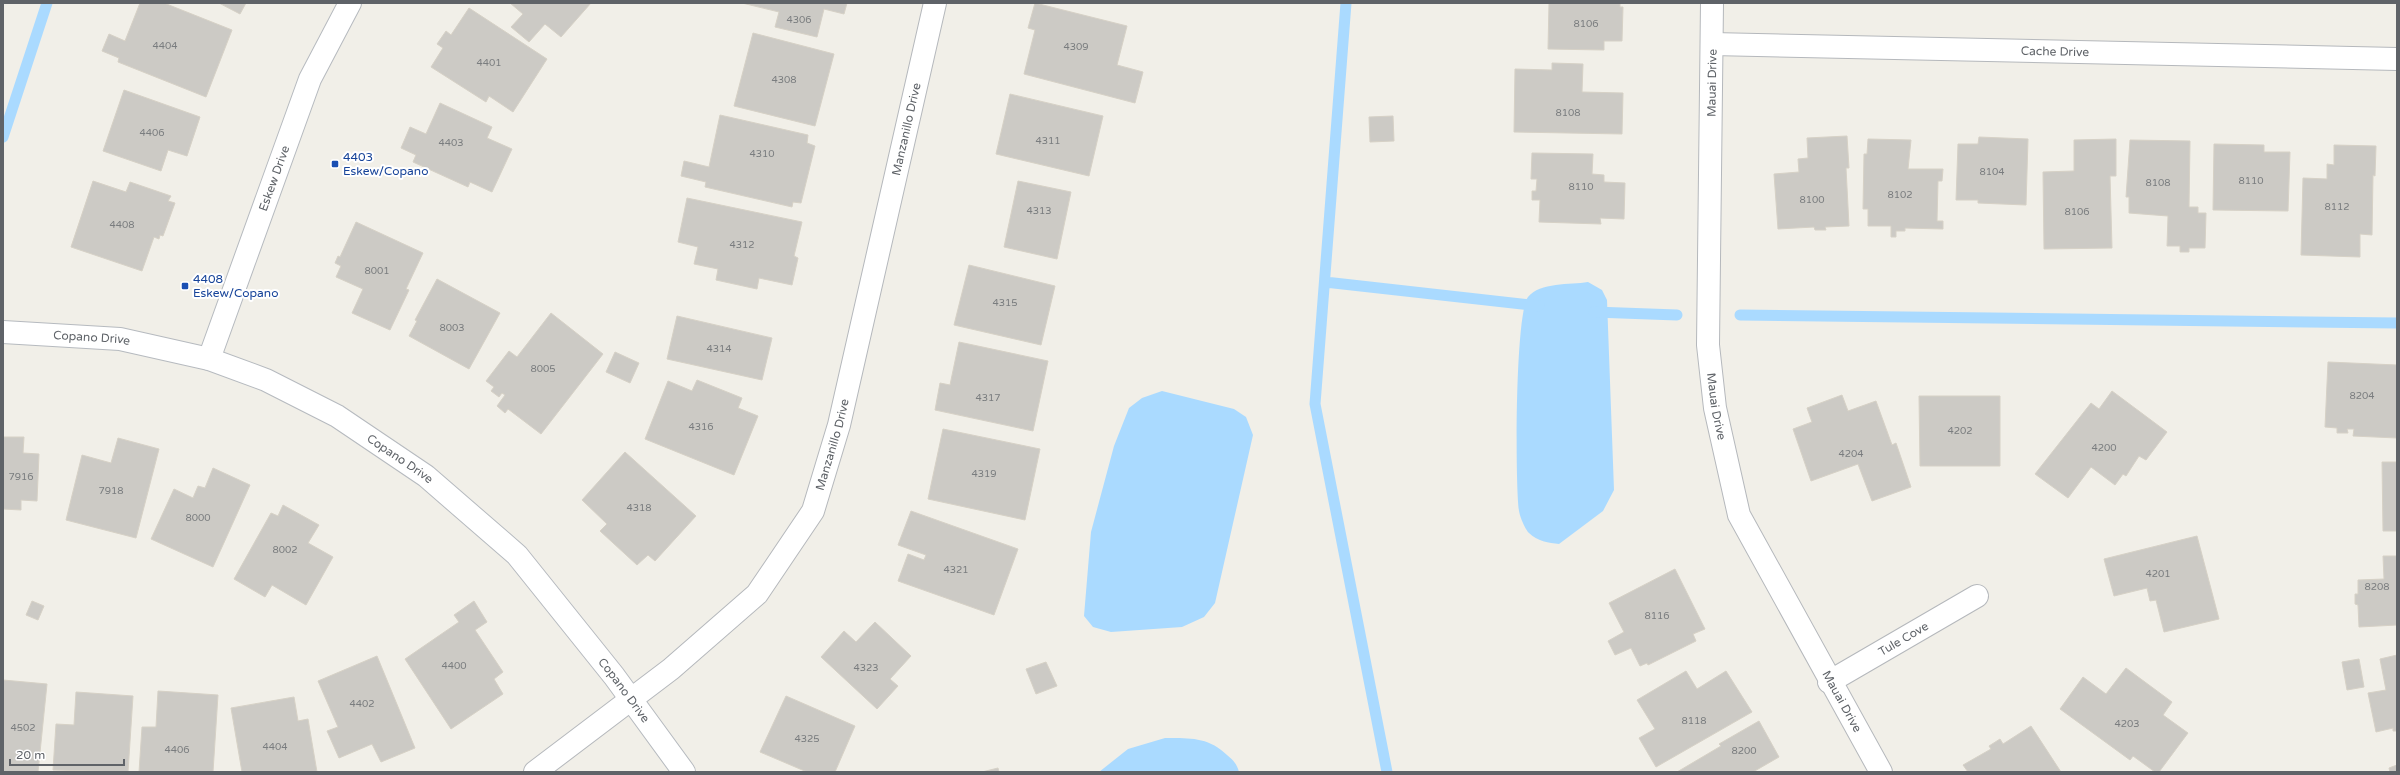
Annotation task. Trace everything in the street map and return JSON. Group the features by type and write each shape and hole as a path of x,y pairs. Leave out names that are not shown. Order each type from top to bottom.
{"street":[{"name":"Eskew Drive","path":"209,359 310,79 350,3"},
{"name":"Manzanillo Drive","path":"535,772 672,669 757,594 813,511 839,425 936,3"},
{"name":"Mauai Drive","path":"1712,3 1708,345 1715,408 1738,515 1829,682 1881,772"},
{"name":"Cache Drive","path":"1712,44 2397,59"},
{"name":"Copano Drive","path":"3,332 120,339 209,359 266,380 337,416 426,476 518,555 631,700 684,772"},
{"name":"Tule Cove","path":"1829,682 1977,596"}],"water":[{"path":"1588,282 1602,290 1607,300 1614,490 1603,511 1559,544 1555,544 1539,540 1532,536 1526,529 1519,511 1517,468 1517,400 1518,365 1524,310 1528,297 1533,292 1548,286"},
{"path":"1162,391 1234,409 1246,417 1253,435 1215,603 1204,617 1182,627 1111,632 1093,627 1084,616 1091,532 1114,446 1129,408 1142,398"},
{"path":"1165,738 1198,740 1213,745 1233,760 1239,772 1099,772 1128,749"}],"building":[{"path":"140,3 164,3 232,30 206,97 118,62 119,58 102,51 109,34 125,41"},
{"path":"219,3 246,3 240,14"},
{"path":"510,3 591,3 561,37 545,24 529,42 511,27 523,14"},
{"path":"742,3 847,3 844,14 824,9 817,37 775,27 779,12"},
{"path":"1035,3 1127,26 1117,65 1143,72 1135,103 1024,74 1035,30 1028,28"},
{"path":"1549,3 1620,3 1620,7 1623,7 1622,41 1604,41 1604,50 1548,49"},
{"path":"469,8 547,59 513,112 489,96 486,102 431,67 443,48 437,44 446,31 451,35"},
{"path":"753,33 834,54 815,126 734,106"},
{"path":"1552,63 1583,64 1582,92 1623,93 1622,134 1514,132 1515,69 1552,70"},
{"path":"124,90 200,117 187,156 168,150 161,171 103,151"},
{"path":"1010,94 1103,116 1089,176 996,154"},
{"path":"440,103 492,127 487,138 512,149 492,192 470,182 468,187 413,162 416,155 401,148 410,127 426,134"},
{"path":"720,115 808,135 807,143 815,146 801,203 793,202 792,207 705,187 706,182 681,176 684,161 709,167"},
{"path":"1393,116 1394,141 1370,142 1369,117"},
{"path":"1847,136 1849,168 1846,168 1849,226 1825,227 1826,230 1815,230 1814,227 1778,229 1774,174 1799,172 1798,159 1808,158 1807,138"},
{"path":"1979,137 2028,139 2026,205 1978,203 1978,200 1956,200 1958,144 1978,144"},
{"path":"1868,139 1911,140 1908,169 1943,169 1942,181 1938,181 1937,221 1943,221 1943,229 1905,228 1905,231 1896,231 1896,237 1891,237 1891,226 1868,226 1868,209 1863,209 1864,154 1867,154"},
{"path":"2116,139 2116,176 2110,176 2112,248 2044,249 2043,172 2074,171 2074,140"},
{"path":"2130,140 2190,141 2189,207 2198,207 2198,213 2206,213 2205,248 2189,248 2189,252 2180,252 2180,246 2167,246 2168,216 2129,213 2129,197 2126,197"},
{"path":"2214,144 2264,145 2264,152 2290,152 2288,211 2213,210"},
{"path":"2334,145 2376,146 2375,176 2373,175 2372,235 2360,234 2360,257 2301,255 2303,178 2327,179 2327,164 2334,165"},
{"path":"1532,153 1593,154 1592,174 1604,175 1604,182 1625,183 1624,219 1600,218 1601,224 1539,222 1540,200 1532,200 1532,191 1536,191 1537,179 1531,179"},
{"path":"93,181 126,192 130,182 171,196 168,201 175,203 163,236 160,235 159,239 154,237 142,271 71,247"},
{"path":"1018,181 1071,192 1057,259 1004,247"},
{"path":"687,198 802,222 794,256 798,258 792,285 759,278 757,289 716,280 718,269 694,264 698,247 678,242"},
{"path":"356,222 423,253 406,289 409,290 390,330 352,313 363,289 336,277 341,266 335,263 338,256 340,257"},
{"path":"969,265 1055,286 1041,345 954,325"},
{"path":"437,279 500,313 469,369 409,336 417,321 415,320"},
{"path":"551,313 603,354 541,434 508,409 505,413 497,406 505,395 502,393 499,397 491,391 494,387 486,381 509,351 517,357"},
{"path":"677,316 772,338 762,380 667,359"},
{"path":"959,342 1048,361 1033,431 935,410 940,383 950,385"},
{"path":"615,352 639,363 630,383 606,372"},
{"path":"2328,362 2397,365 2397,438 2353,436 2354,429 2347,429 2348,433 2337,433 2337,428 2325,427"},
{"path":"697,380 742,398 738,408 758,416 734,475 645,439 668,381 692,391"},
{"path":"2112,391 2167,432 2146,460 2139,456 2126,476 2123,474 2115,485 2091,467 2068,498 2035,474 2091,403 2099,409"},
{"path":"1842,395 1848,411 1876,401 1892,445 1896,443 1911,487 1872,501 1858,464 1811,481 1793,429 1812,422 1807,408"},
{"path":"1919,396 2000,396 2000,466 1920,466"},
{"path":"943,429 1040,449 1025,520 928,499"},
{"path":"3,437 24,437 23,453 39,454 37,501 21,500 21,510 3,509"},
{"path":"118,438 159,449 136,538 66,520 82,455 111,463"},
{"path":"625,452 696,516 655,561 648,555 637,565 600,531 607,524 582,500"},
{"path":"2382,462 2397,462 2397,531 2383,531"},
{"path":"213,468 250,485 213,567 151,539 174,489 193,498 198,486 205,488"},
{"path":"283,505 319,525 308,543 333,557 306,605 272,585 265,597 234,579 271,513 278,516"},
{"path":"911,511 1018,549 994,615 898,581 908,554 924,560 926,555 898,545"},
{"path":"2197,536 2219,619 2164,632 2156,600 2150,601 2147,588 2114,596 2104,559"},
{"path":"2383,556 2397,556 2397,625 2359,627 2358,605 2355,604 2355,594 2358,594 2358,580 2384,579"},
{"path":"1675,569 1705,629 1693,634 1696,641 1648,665 1647,663 1640,666 1631,648 1615,655 1608,641 1624,632 1609,603"},
{"path":"32,601 44,606 38,620 26,615"},
{"path":"474,601 487,622 475,630 503,672 494,679 503,694 451,729 405,659 459,622 454,615"},
{"path":"875,622 911,656 890,679 898,686 877,709 821,657 844,631 856,642"},
{"path":"2397,655 2397,731 2393,731 2393,728 2376,732 2368,693 2386,690 2380,659"},
{"path":"377,656 415,748 381,762 372,744 339,758 327,731 338,727 318,681"},
{"path":"2359,659 2364,687 2347,690 2342,662"},
{"path":"1046,662 1057,686 1036,694 1026,669"},
{"path":"2126,668 2172,702 2163,715 2188,733 2159,772 2155,772 2133,756 2130,760 2060,709 2083,677 2106,694"},
{"path":"1686,671 1697,689 1726,671 1752,712 1656,767 1639,738 1655,729 1637,700"},
{"path":"3,680 47,684 38,772 3,772"},
{"path":"158,691 218,695 213,772 139,772 142,727 156,727"},
{"path":"76,692 133,696 128,772 53,770 56,724 74,725"},
{"path":"786,696 855,726 835,772 807,772 760,752"},
{"path":"294,697 298,721 308,719 317,772 242,772 231,708"},
{"path":"1759,721 1779,757 1753,772 1677,772 1721,746 1719,744"},
{"path":"2031,726 2061,772 1968,772 1963,765 1991,749 1989,746 2000,739 2003,744"},
{"path":"2397,765 2397,772 2390,772 2389,768"},
{"path":"998,768 999,772 982,772"}],"waterway":[{"path":"3,137 47,3"},
{"path":"1346,3 1315,404 1387,772"},
{"path":"1325,282 1539,306"},
{"path":"1594,312 1677,315"},
{"path":"1740,315 2397,323"}],"place":[{"name":"4403 Eskew/Copano","path":"335,164"},
{"name":"4408 Eskew/Copano","path":"185,286"}]}
